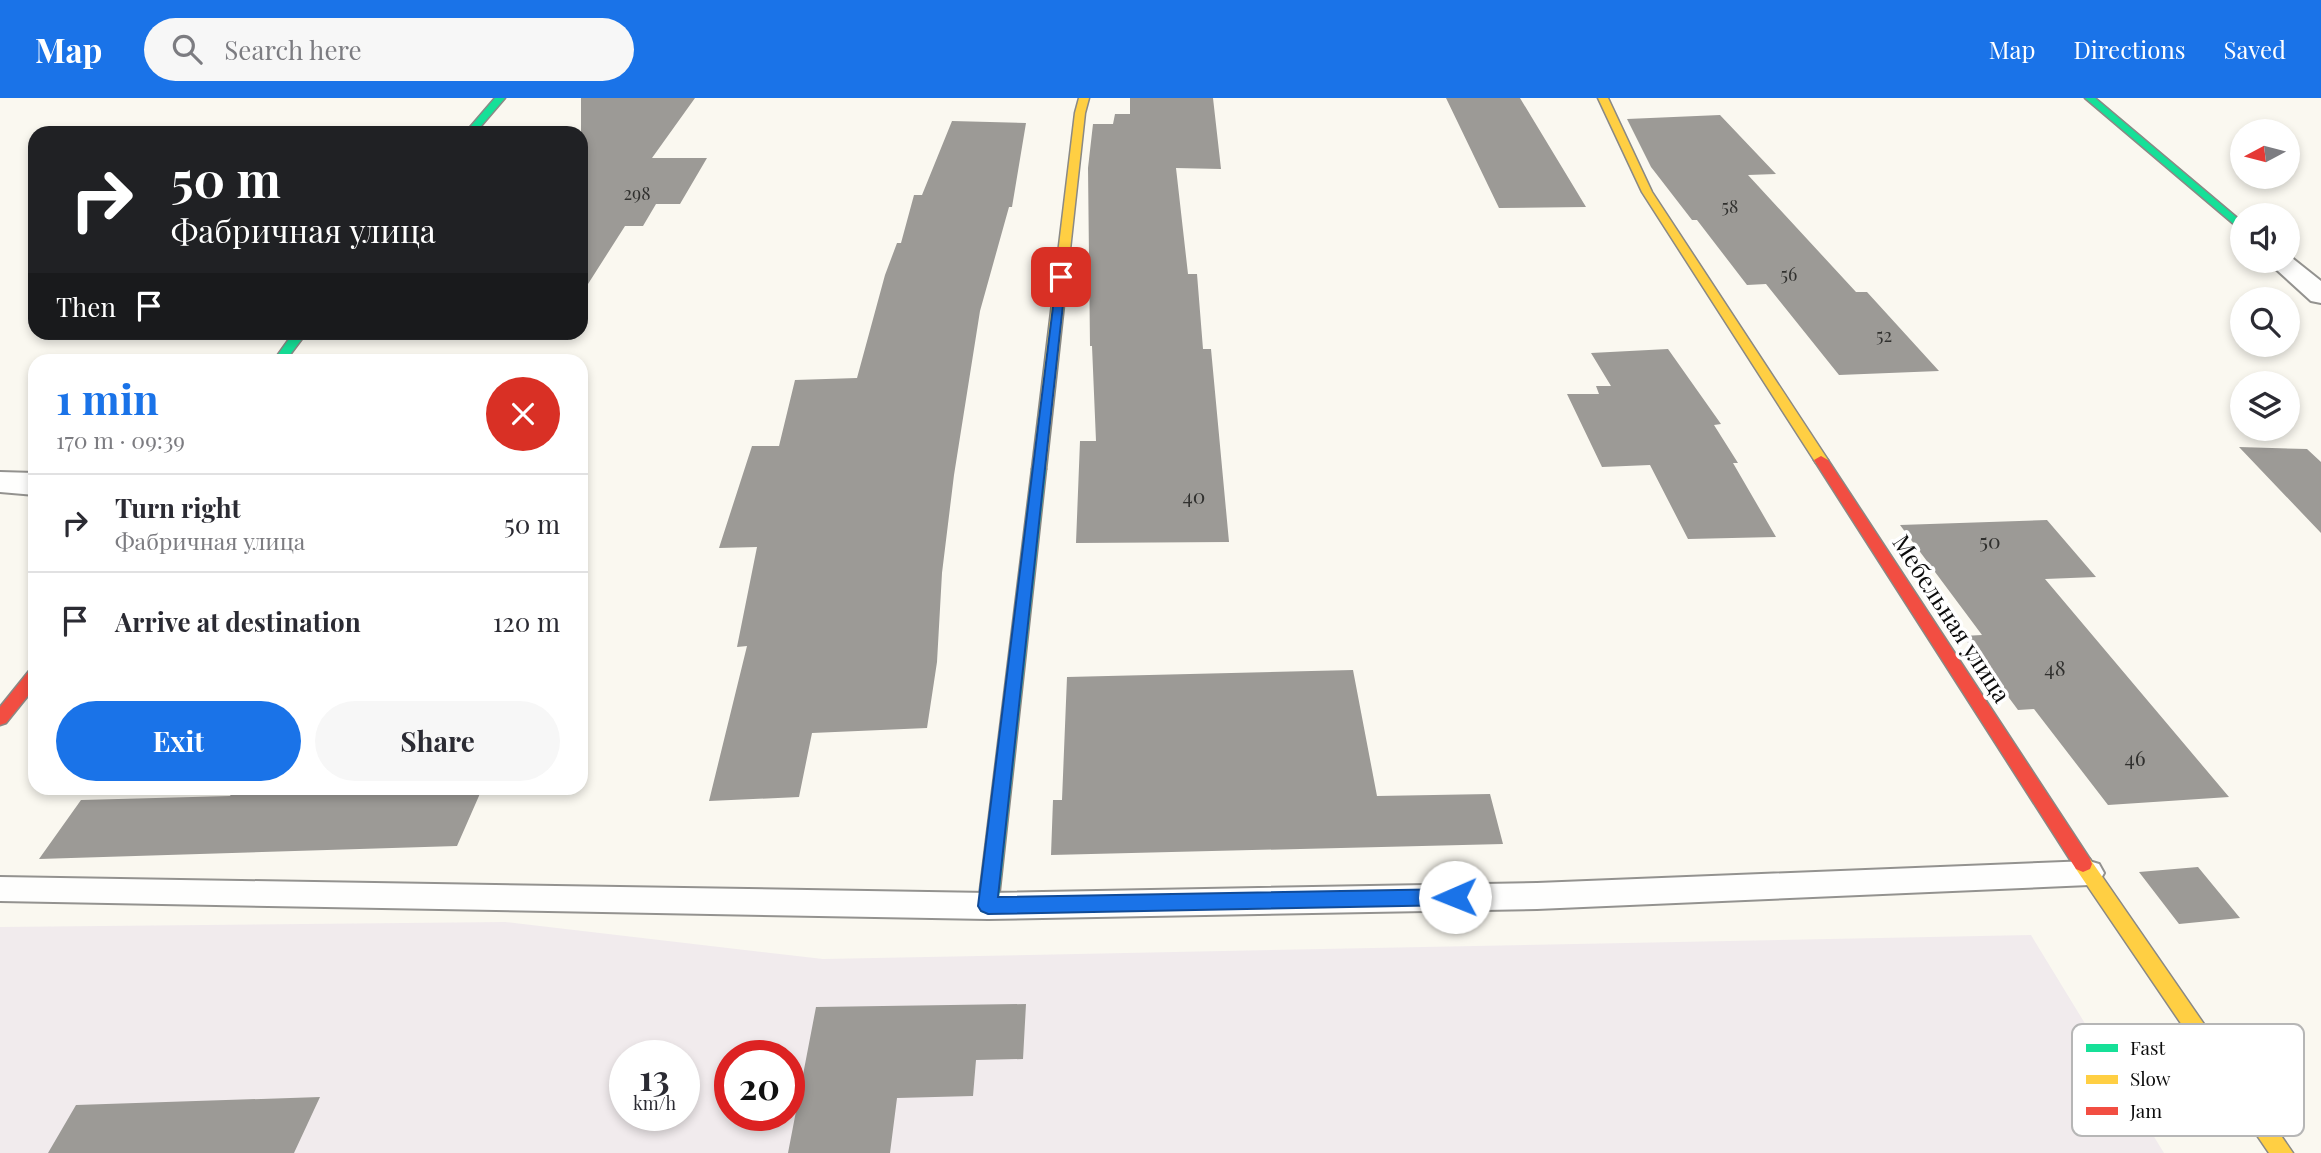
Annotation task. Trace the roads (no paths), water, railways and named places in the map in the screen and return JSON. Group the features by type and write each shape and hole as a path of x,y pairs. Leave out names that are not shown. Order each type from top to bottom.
{"street":[{"path":"476,126 500,98"},
{"path":"988,906 1076,141 1084,98"},
{"name":"Мебельная улица","path":"1603,98 1647,192 2089,873 2193,1024"},
{"path":"2090,98 2230,218"},
{"path":"2295,273 2321,295"},
{"path":"284,354 295,340"},
{"path":"0,482 28,484"},
{"path":"0,719 28,684"},
{"name":"Мебельная улица","path":"2270,1136 2282,1153"}],"lane":[{"path":"0,889 988,906 1537,896 2089,873"}]}
